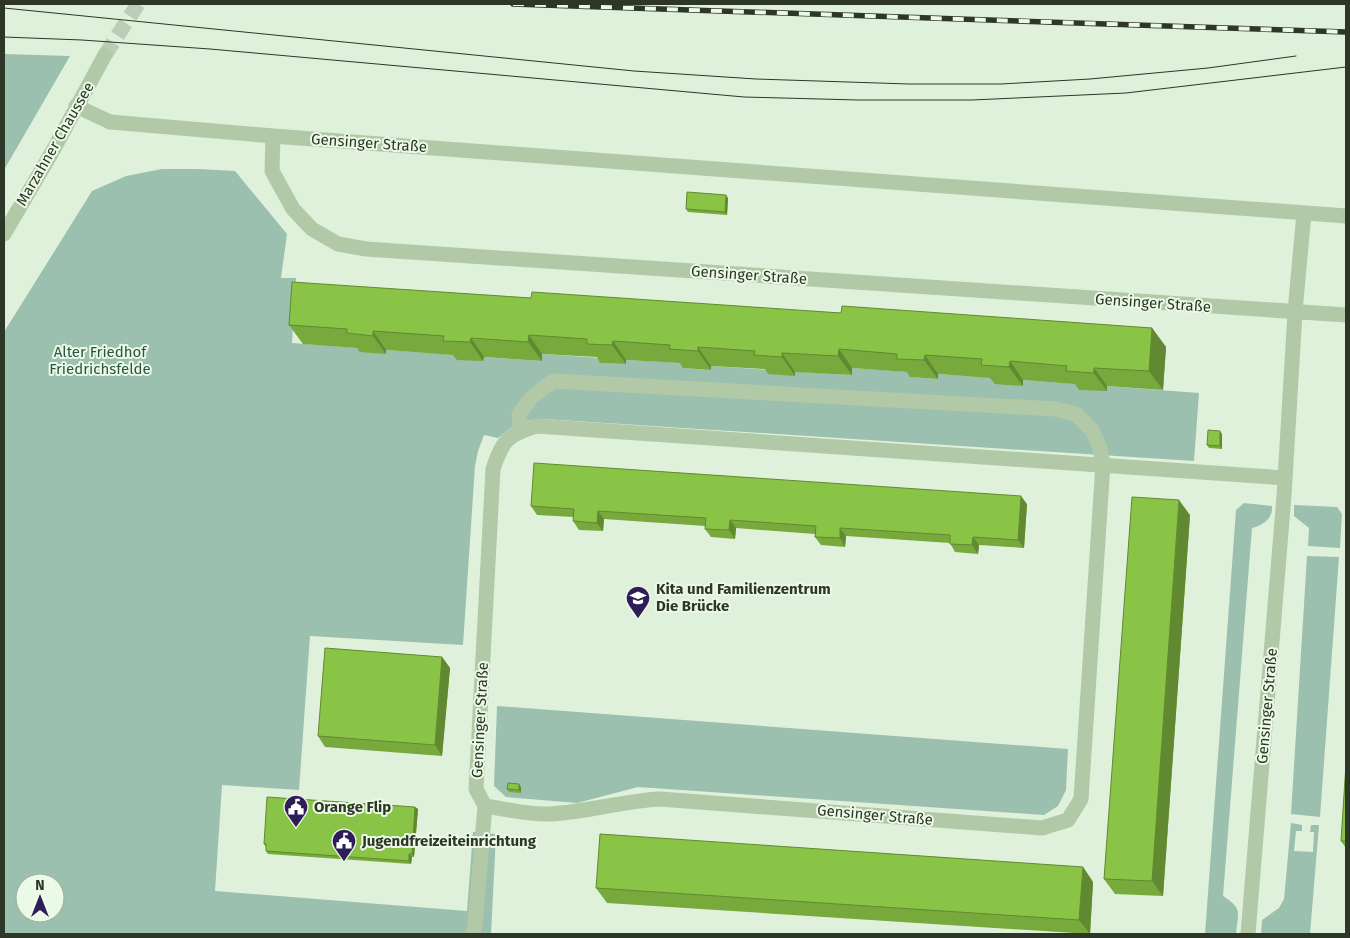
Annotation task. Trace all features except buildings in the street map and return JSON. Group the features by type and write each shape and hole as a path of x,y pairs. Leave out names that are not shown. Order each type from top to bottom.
{"street":[{"name":"Marzahner Chaussee","path":"4,234 51,154 105,55"},
{"name":"Gensinger Straße","path":"76,106 110,122 273,136 1346,216"},
{"name":"Gensinger Straße","path":"273,136 272,171 293,209 312,229 338,244 366,249 1346,315"},
{"name":"Gensinger Straße","path":"1248,934 1304,213"},
{"name":"Gensinger Straße","path":"553,381 1045,409 1076,414 1092,430 1100,448 1103,464 1081,799 1068,820 1042,828 660,799 638,800 580,811 547,814 485,806 476,789 493,469 501,446 521,430 519,414 532,397 553,381"},
{"path":"521,430 536,426 1284,478"},
{"path":"473,934 476,924 485,806"}],"green space":[{"path":"4,54 70,56 4,170"},
{"name":"Alter Friedhof Friedrichsfelde","path":"162,169 235,171 287,234 281,278 296,278 292,343 360,348 386,354 386,350 457,355 483,361 484,357 541,361 542,354 601,358 601,363 625,364 626,360 683,363 683,368 710,370 711,366 851,375 852,368 911,372 911,377 937,379 938,374 995,378 1022,386 1023,380 1080,384 1107,391 1107,386 1199,393 1194,461 544,419 530,420 519,424 498,438 484,435 475,466 463,645 310,636 299,790 222,785 215,891 467,911 473,832 496,834 491,934 4,934 4,332 92,191 126,176"},
{"path":"1244,503 1272,506 1272,511 1266,521 1252,528 1223,896 1234,904 1238,911 1238,920 1236,934 1205,934 1236,510"},
{"path":"1294,505 1337,507 1342,514 1340,548 1308,546 1309,528 1294,516"},
{"path":"1307,556 1339,557 1320,817 1291,814"},
{"path":"497,706 1068,749 1066,790 1058,806 1044,815 638,787 577,803 506,797 494,786"},
{"path":"1291,823 1302,825 1302,831 1296,831 1294,851 1313,852 1314,832 1310,832 1311,825 1319,825 1310,934 1261,934 1262,920 1279,908 1284,899"}],"tunnel":[{"path":"105,55 138,4"}],"tram line":[{"path":"4,8 634,71 756,79 909,84 1001,84 1090,79 1208,68 1296,56"},
{"path":"4,37 82,40 210,49 744,97 858,100 972,100 1126,93 1346,67"}],"railway":[{"path":"513,4 1346,32"}],"place":[{"name":"Kita und Familienzentrum Die Brücke","path":"638,619"},
{"name":"Orange Flip","path":"296,828"},
{"name":"Jugendfreizeiteinrichtung","path":"344,862"}]}
